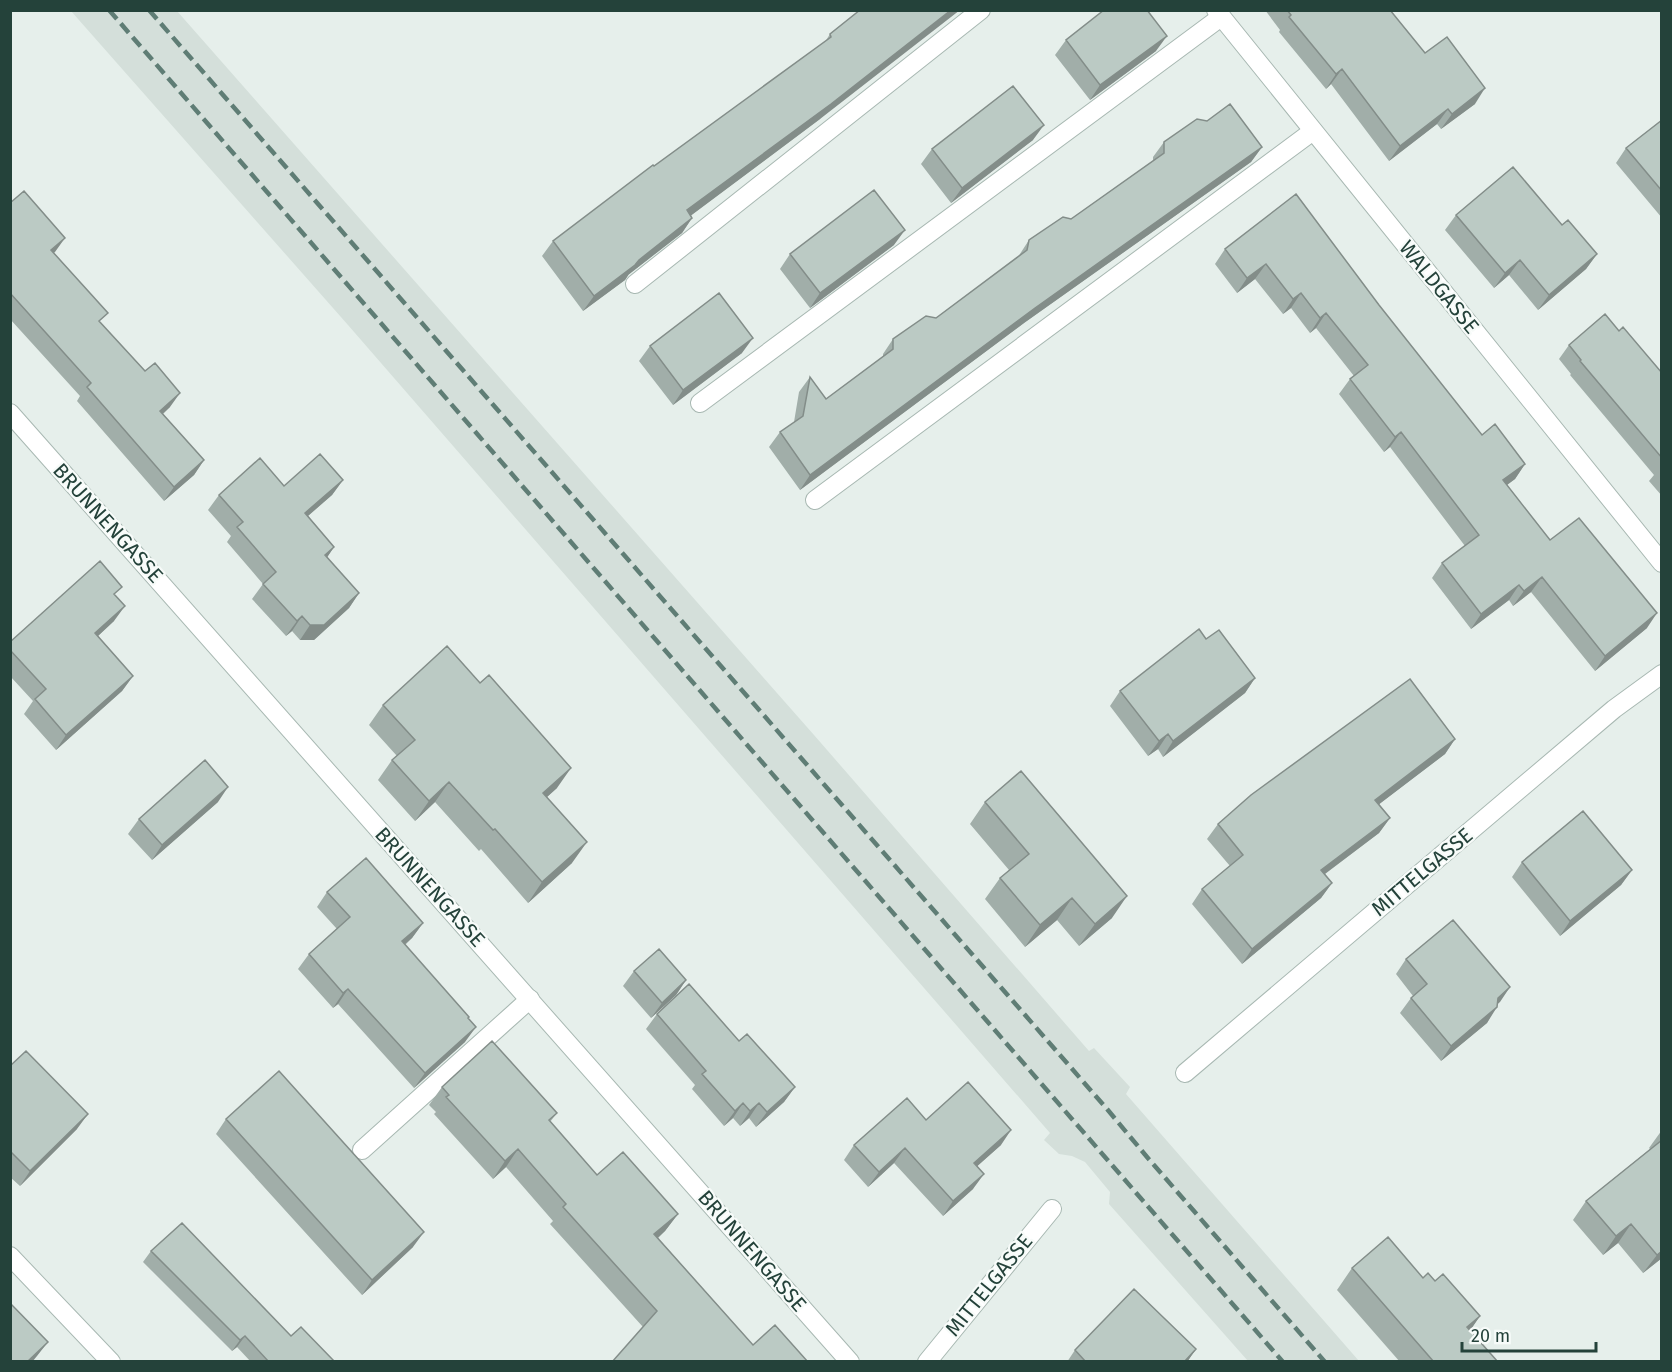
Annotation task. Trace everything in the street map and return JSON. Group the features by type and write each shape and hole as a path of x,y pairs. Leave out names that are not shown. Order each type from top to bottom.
{"street":[{"path":"635,284 981,10"},
{"path":"700,403 1219,14"},
{"name":"WALDGASSE","path":"1219,14 1662,563"},
{"path":"815,500 1313,130"},
{"name":"BRUNNENGASSE","path":"10,413 850,1362"},
{"name":"MITTELGASSE","path":"1185,1072 1614,709 1662,674"},
{"path":"362,1150 530,999"},
{"name":"MITTELGASSE","path":"927,1362 1052,1209"},
{"path":"10,1257 111,1362"}],"shaded area":[{"path":"71,11 177,11 1089,1051 1094,1048 1130,1087 1126,1094 1359,1361 1248,1361 1109,1204 1110,1192 1085,1162 1072,1156 1059,1154 1044,1140 1050,1133 348,325"}],"building":[{"path":"860,10 951,10 831,104 687,210 692,218 594,296 553,241 653,165 831,37 830,34"},
{"path":"1104,10 1147,10 1167,36 1100,85 1066,40"},
{"path":"1287,10 1390,10 1425,53 1447,37 1485,88 1452,114 1448,109 1400,146 1342,69 1336,74 1289,17 1291,15"},
{"path":"1013,86 1044,125 962,188 932,149"},
{"path":"1230,104 1262,147 1035,308 810,475 780,432 803,416 810,377 826,399 893,349 893,339 926,316 936,318 1027,250 1029,240 1063,217 1071,219 1164,153 1164,142 1197,119 1207,121"},
{"path":"1662,120 1662,191 1626,148"},
{"path":"1513,167 1562,225 1568,220 1597,254 1549,295 1520,260 1505,273 1456,215"},
{"path":"874,190 905,230 820,293 790,254"},
{"path":"24,191 65,238 51,250 108,313 99,321 145,371 155,363 180,393 160,411 204,460 174,487 87,387 91,383 10,293 10,203"},
{"path":"1296,194 1379,305 1482,435 1495,424 1525,464 1503,480 1550,540 1579,518 1657,613 1605,656 1542,577 1524,591 1519,585 1481,614 1442,563 1479,535 1401,432 1395,437 1350,379 1368,365 1326,313 1320,318 1301,293 1293,299 1266,264 1247,278 1225,249"},
{"path":"719,293 753,338 683,390 650,346"},
{"path":"1605,314 1619,331 1623,327 1662,373 1662,458 1569,345"},
{"path":"320,454 343,480 305,513 334,547 325,555 359,593 324,625 310,625 302,616 297,621 263,584 276,572 237,527 243,522 219,495 260,458 284,486"},
{"path":"100,561 122,587 114,594 125,606 95,633 133,676 66,735 35,699 46,689 10,650 10,642"},
{"path":"1199,629 1206,639 1219,630 1255,678 1173,741 1168,734 1159,741 1120,691"},
{"path":"447,646 480,683 489,675 571,768 543,793 587,842 542,882 449,782 429,801 392,760 415,740 383,705"},
{"path":"1410,679 1455,739 1375,800 1390,818 1321,870 1332,883 1252,949 1202,889 1243,855 1218,824 1251,795"},
{"path":"205,760 228,787 162,845 139,819"},
{"path":"1021,771 1127,896 1095,924 1072,898 1040,925 1000,878 1029,854 985,802"},
{"path":"1583,811 1632,870 1570,921 1522,862"},
{"path":"366,858 423,923 402,941 476,1027 425,1073 348,989 343,993 309,954 350,917 327,892"},
{"path":"1453,920 1510,987 1498,998 1497,1007 1451,1046 1411,998 1427,984 1406,959"},
{"path":"659,949 686,980 662,1003 634,971"},
{"path":"689,984 739,1041 747,1034 795,1087 767,1112 759,1103 750,1111 743,1103 735,1111 702,1074 706,1071 657,1014"},
{"path":"492,1041 557,1113 549,1120 597,1175 623,1152 678,1214 654,1234 753,1345 775,1325 808,1362 612,1362 657,1311 563,1207 566,1204 518,1149 505,1161 446,1097 449,1095 442,1087"},
{"path":"26,1051 88,1114 30,1171 10,1151 10,1066"},
{"path":"279,1071 424,1232 372,1280 226,1119"},
{"path":"968,1082 1011,1130 974,1163 984,1174 953,1201 905,1148 879,1172 854,1145 907,1098 926,1120"},
{"path":"1662,1140 1662,1251 1657,1255 1631,1224 1616,1236 1586,1201"},
{"path":"182,1223 291,1336 301,1327 334,1361 269,1362 245,1336 240,1340 151,1251"},
{"path":"1388,1237 1423,1278 1428,1273 1435,1281 1443,1274 1480,1316 1467,1327 1498,1362 1434,1362 1352,1268"},
{"path":"1134,1289 1196,1349 1184,1362 1086,1362 1075,1350"},
{"path":"10,1303 48,1342 27,1362 10,1362"}],"railway":[{"path":"109,10 1283,1362"},
{"path":"149,10 1325,1362"}]}
